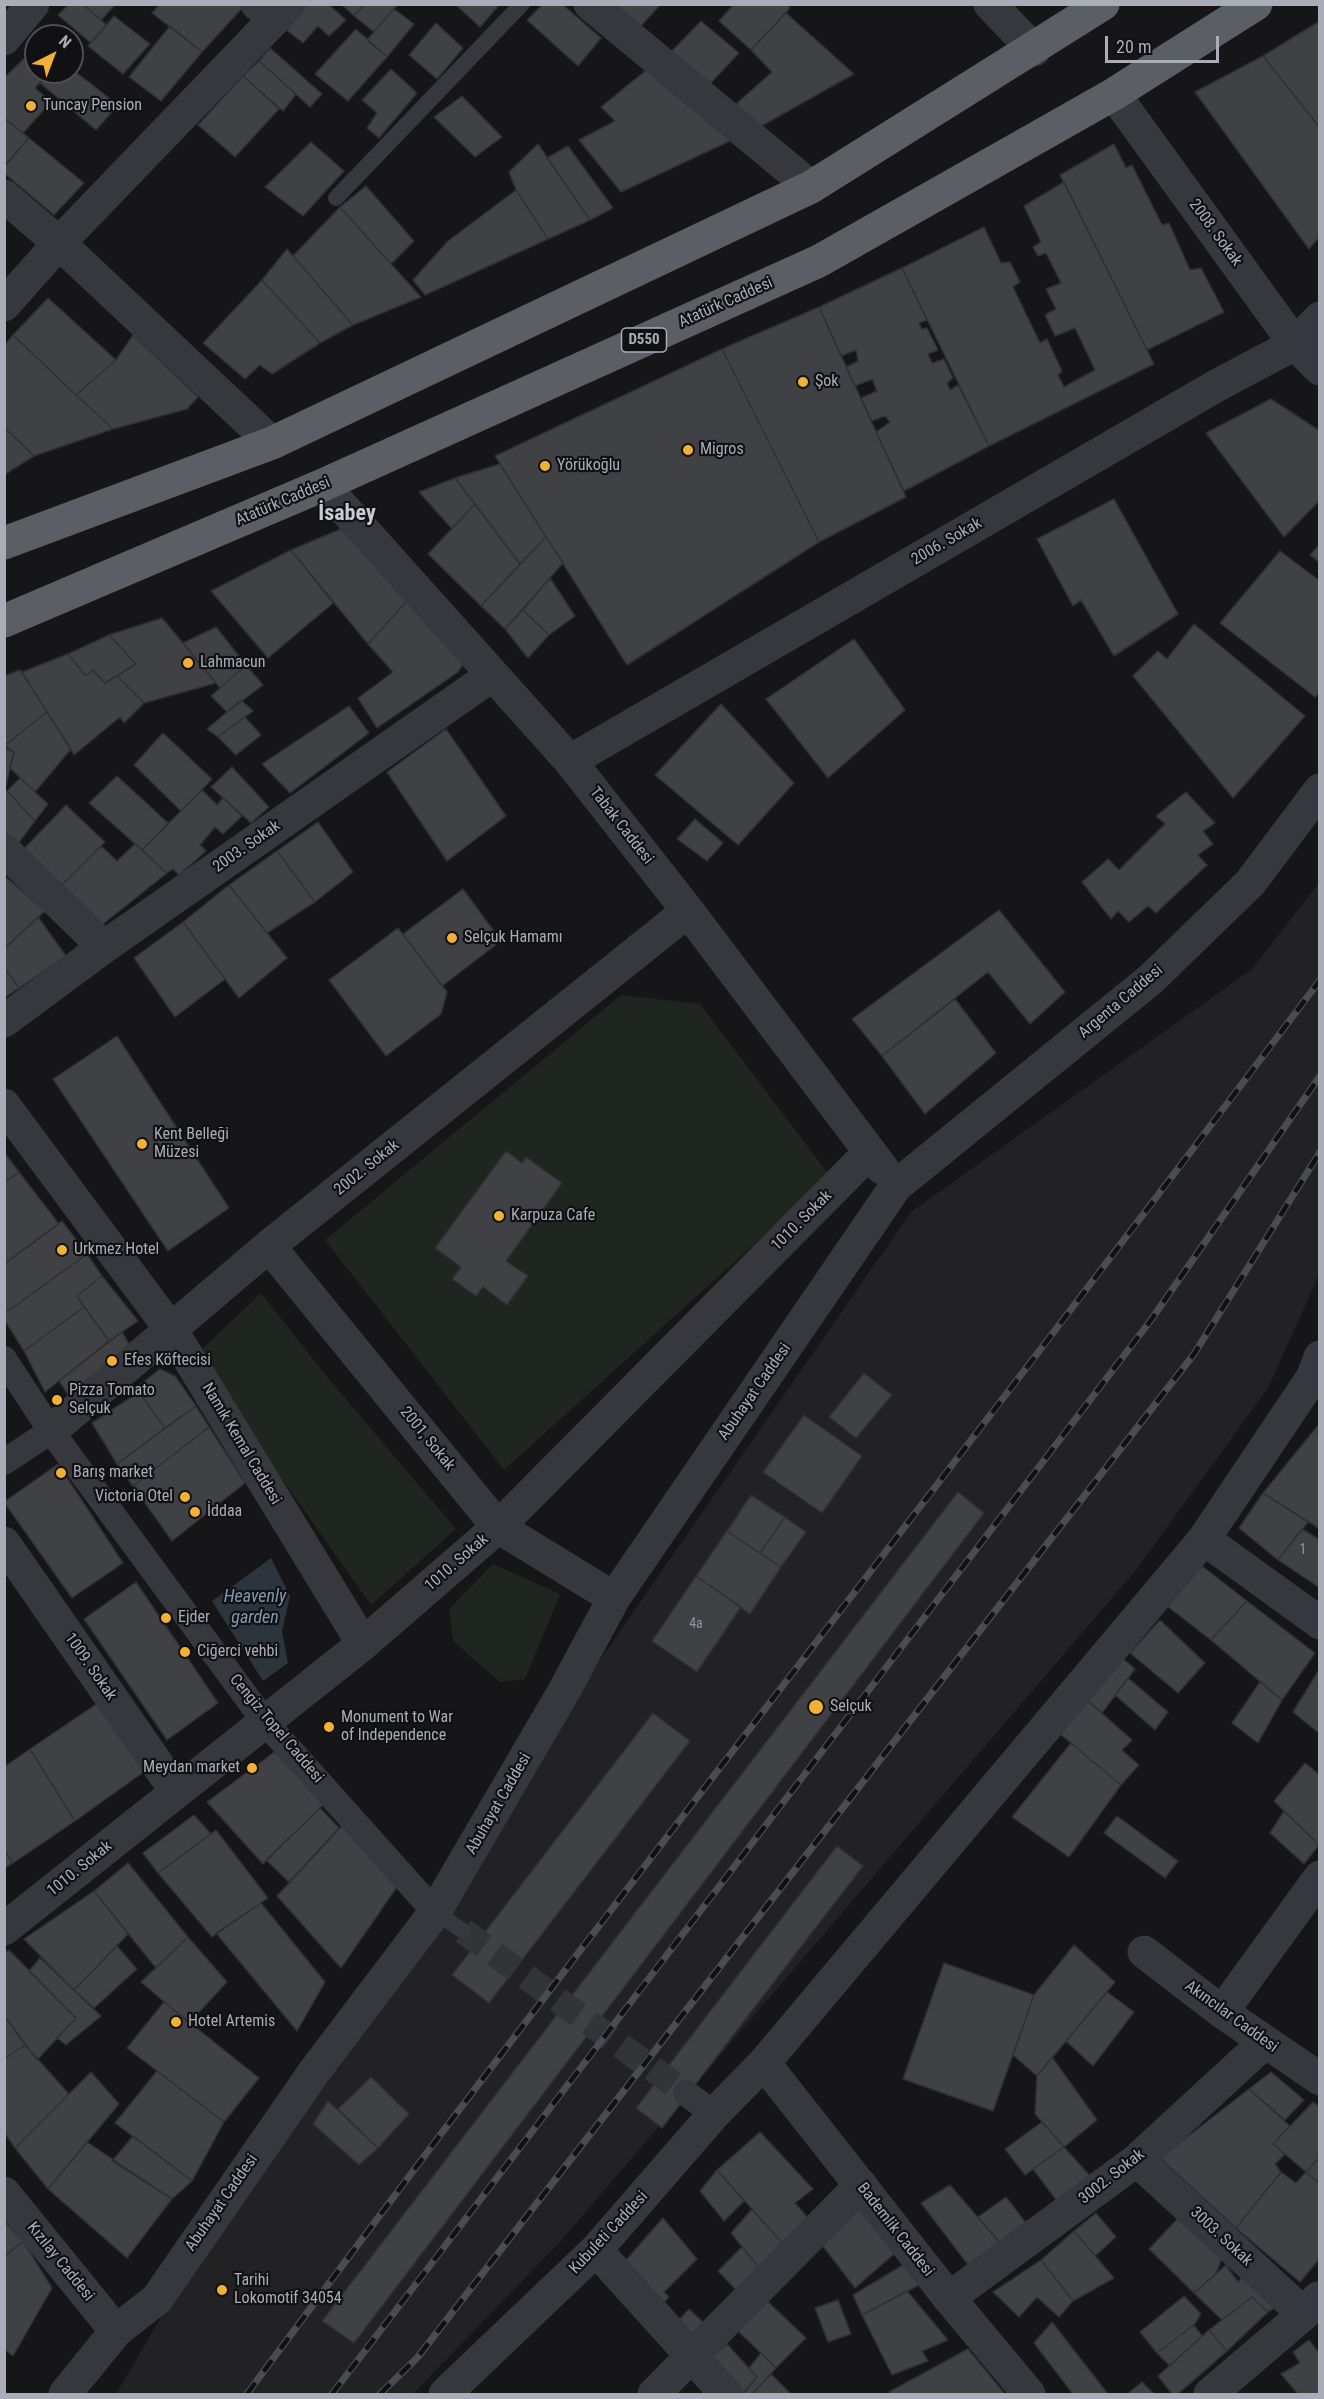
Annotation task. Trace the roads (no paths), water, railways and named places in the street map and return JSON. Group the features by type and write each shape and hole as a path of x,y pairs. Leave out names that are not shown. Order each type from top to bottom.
{"highway":[{"path":"4,543 272,443 811,188 1034,50 1103,4"},
{"name":"Atatürk Caddesi","path":"4,621 323,484 819,261 1114,94 1256,4"}],"street":[{"path":"4,39 33,4"},
{"path":"590,4 811,188"},
{"path":"990,4 1034,50"},
{"path":"4,306 274,9"},
{"name":"2008. Sokak","path":"1114,94 1295,344 1320,369"},
{"path":"4,196 59,243 272,443"},
{"name":"2006. Sokak","path":"570,761 1216,386 1295,344 1320,318"},
{"name":"Tabak Caddesi","path":"323,484 491,676 570,761 688,911 896,1186"},
{"name":"2003. Sokak","path":"4,1021 104,947 491,676"},
{"name":"Argenta Caddesi","path":"896,1186 1151,979 1250,883 1320,790"},
{"path":"4,850 104,947"},
{"name":"2002. Sokak","path":"51,1431 172,1331 269,1246 688,911"},
{"name":"Namık Kemal Caddesi","path":"4,1105 172,1331 363,1644"},
{"name":"1010. Sokak","path":"4,1929 363,1644 498,1527 870,1152"},
{"name":"Abuhayat Caddesi","path":"65,2394 116,2331 157,2298 314,2072 435,1912 552,1711 614,1598 896,1186"},
{"name":"2001, Sokak","path":"269,1246 498,1527 614,1598"},
{"name":"Cengiz Topel Caddesi","path":"4,1359 51,1431 265,1722 435,1912"},
{"name":"Kubuleti Caddesi","path":"461,2389 596,2250 714,2114 764,2063 1204,1539 1317,1372"},
{"path":"4,1461 51,1431"},
{"path":"1204,1539 1320,1623"},
{"name":"1009. Sokak","path":"4,1543 176,1791"},
{"path":"1222,2012 1320,1877"},
{"name":"Akıncılar Caddesi","path":"1144,1952 1222,2012 1320,2079"},
{"name":"3002. Sokak","path":"949,2298 1137,2160 1265,2042"},
{"name":"Bademlik Caddesi","path":"764,2063 949,2298 1029,2394"},
{"path":"686,2093 714,2114"},
{"name":"3003. Sokak","path":"1137,2160 1312,2306"},
{"path":"654,2394 861,2186"},
{"name":"Kızılay Caddesi","path":"4,2193 116,2331"},
{"path":"596,2250 726,2394"},
{"path":"1210,2394 1312,2306"}],"lane":[{"path":"336,198 522,4"},
{"path":"435,1912 463,1930"}],"water":[{"name":"Heavenly garden","path":"271,1558 290,1596 282,1631 288,1663 263,1681 212,1601"}],"tunnel":[{"path":"463,1931 686,2093"}],"railway":[{"path":"247,2394 647,1862 1320,980"},
{"path":"332,2394 1151,1320 1320,1076"},
{"path":"380,2394 417,2358 1194,1354 1320,1152"}],"place":[{"name":"Tuncay Pension","path":"31,106"},
{"name":"Şok","path":"803,382"},
{"name":"Migros","path":"688,450"},
{"name":"Yörükoğlu","path":"545,466"},
{"name":"Lahmacun","path":"188,663"},
{"name":"Selçuk Hamamı","path":"452,938"},
{"name":"Kent Belleği Müzesi","path":"142,1144"},
{"name":"Karpuza Cafe","path":"499,1216"},
{"name":"Urkmez Hotel","path":"62,1250"},
{"name":"Efes Köftecisi","path":"112,1361"},
{"name":"Pizza Tomato Selçuk","path":"57,1400"},
{"name":"Barış market","path":"61,1473"},
{"name":"Victoria Otel","path":"185,1497"},
{"name":"İddaa","path":"195,1512"},
{"name":"Ejder","path":"166,1618"},
{"name":"Ciğerci vehbi","path":"185,1652"},
{"name":"Selçuk","path":"816,1707"},
{"name":"Monument to War of Independence","path":"329,1727"},
{"name":"Meydan market","path":"252,1768"},
{"name":"Hotel Artemis","path":"176,2022"},
{"name":"Tarihi Lokomotif 34054","path":"222,2290"}],"district":[{"name":"İsabey","path":"347,514"}]}
